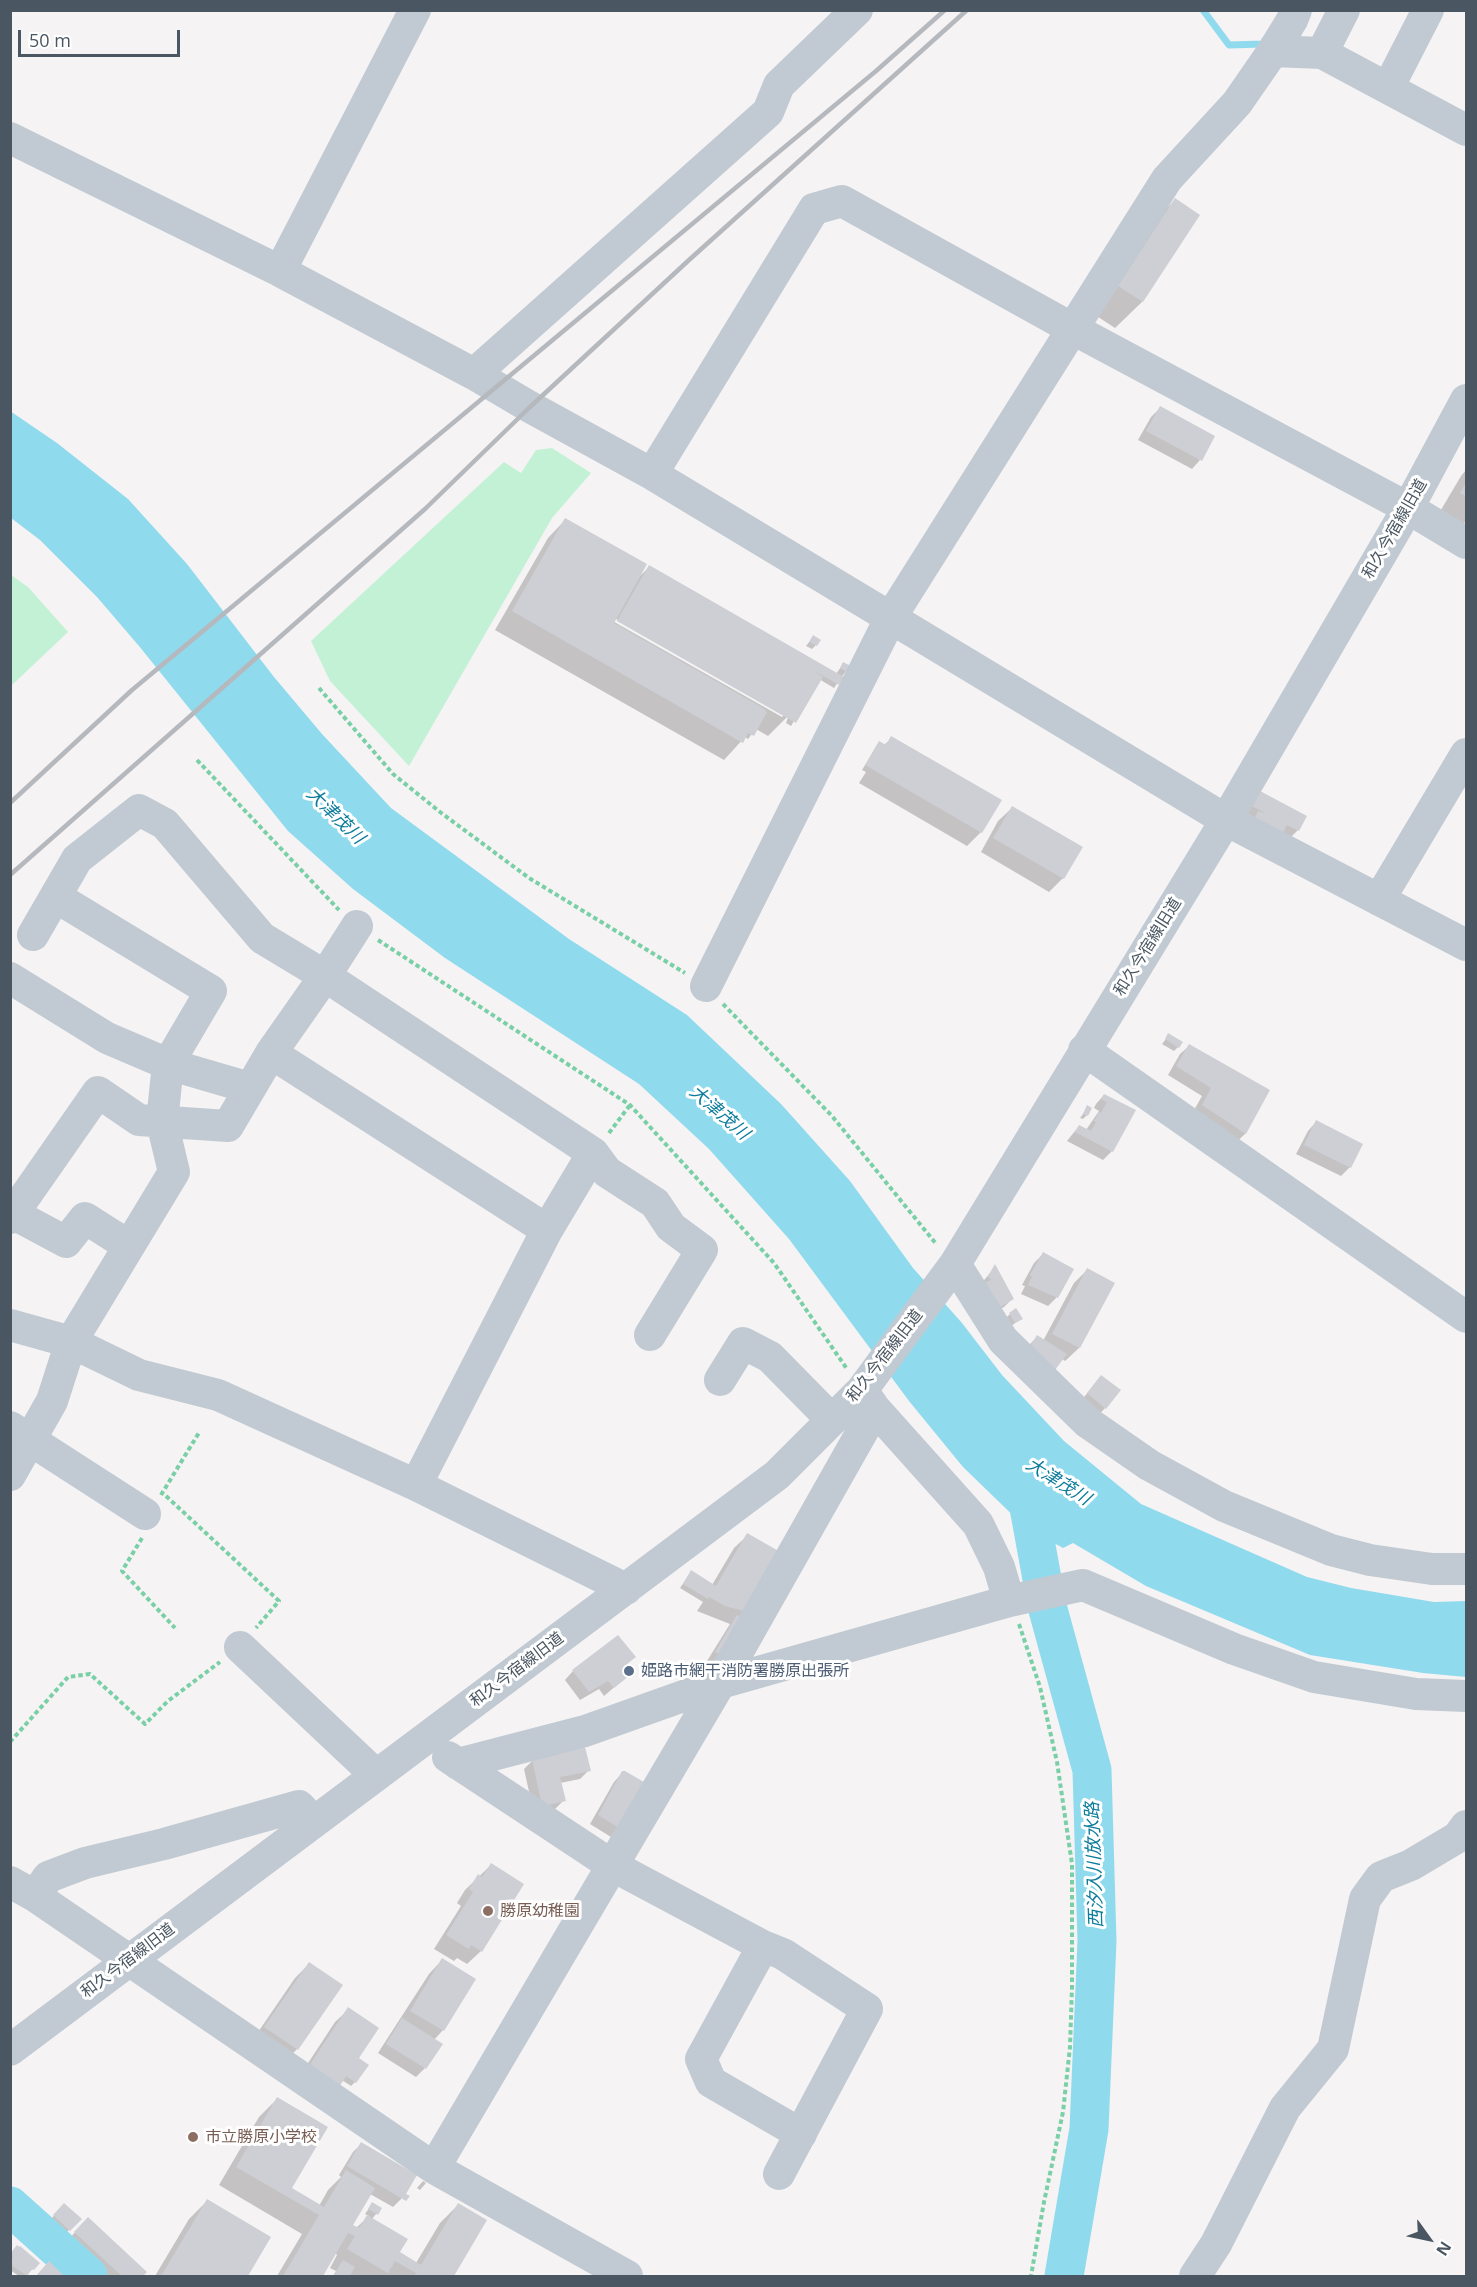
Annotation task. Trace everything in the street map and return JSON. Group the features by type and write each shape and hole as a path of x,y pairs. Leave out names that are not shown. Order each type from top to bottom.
{"street":[{"path":"280,271 415,10"},
{"path":"474,374 768,112 779,85 857,10"},
{"path":"706,986 891,617 1167,179 1237,103 1273,51 1296,10"},
{"path":"1322,53 1344,10"},
{"path":"1388,88 1428,10"},
{"path":"1273,51 1322,53 1467,130"},
{"path":"10,138 280,271 474,374 652,474 1226,820 1467,945"},
{"path":"652,474 814,209 842,201 1073,329 1408,508 1467,543"},
{"name":"和久今宿線旧道","path":"10,2050 777,1475 832,1420 868,1399 956,1264 1084,1050 1226,820 1408,508 1467,400"},
{"path":"1379,900 1467,754"},
{"path":"33,935 77,859 139,810 165,824 262,938 325,976 593,1153 607,1172 655,1203 671,1227 702,1250 650,1335"},
{"path":"10,1475 21,1433 52,1401 71,1342 174,1172 162,1122 168,1064 211,991 56,897"},
{"path":"129,1246 85,1218 66,1242 11,1215 98,1092 139,1120 228,1126 271,1053 357,926"},
{"path":"10,978 108,1038 168,1064 250,1089"},
{"path":"1084,1050 1467,1317"},
{"path":"271,1053 547,1230"},
{"path":"416,1485 547,1230 593,1153"},
{"path":"956,1264 1003,1341 1088,1422 1149,1465 1224,1506 1331,1550 1370,1560 1432,1569 1467,1569"},
{"path":"10,1324 71,1342 139,1375 218,1395 416,1485 626,1589"},
{"path":"720,1380 743,1343 770,1357 832,1420"},
{"path":"434,2168 720,1683 868,1399 978,1524 999,1566 1009,1601"},
{"path":"21,1433 154,1504"},
{"path":"458,1764 585,1731 720,1683 1009,1601 1083,1585 1234,1649 1314,1677 1416,1694 1467,1696"},
{"path":"240,1647 376,1775"},
{"path":"423,1740 613,1866 762,1946 783,1954 867,2009 779,2174"},
{"path":"23,1889 85,1863 164,1844 299,1806 314,1822"},
{"path":"1195,2277 1216,2244 1285,2108 1333,2049 1365,1899 1382,1877 1449,1843 1458,1837 1467,1826"},
{"path":"23,1889 434,2168 627,2277"},
{"path":"762,1946 701,2059 711,2082 801,2134"}],"path":[{"path":"319,688 393,774 440,812 529,878 706,986 832,1116 925,1232 956,1264"},
{"path":"197,760 326,899 357,926 630,1105 774,1263 868,1399"},
{"path":"593,1153 630,1105"},
{"path":"10,1742 68,1677 90,1674 145,1724 168,1701 240,1647 279,1601 154,1504"},
{"path":"1009,1601 1023,1632 1040,1687 1057,1762 1072,1864 1070,2047 1063,2112 1031,2277"}],"green space":[{"path":"552,448 591,473 552,518 409,766 330,681 311,641 504,462 521,473 536,450"},
{"path":"11,575 28,587 68,632 12,685"}],"water":[{"name":"大津茂川","path":"10,411 57,443 128,499 187,564 274,677 322,734 391,808 569,939 687,1015 781,1104 850,1181 913,1268 962,1323 1002,1375 1064,1441 1141,1504 1307,1577 1351,1588 1434,1602 1466,1601 1466,1677 1423,1673 1310,1655 1146,1586 1073,1543 1063,1548 1025,1527 963,1467 909,1401 789,1239 709,1149 639,1084 445,958 353,889 288,831 97,597 40,540 11,518"}],"building":[{"path":"1175,198 1200,215 1143,302 1118,286"},
{"path":"1160,406 1215,436 1202,461 1146,431"},
{"path":"1466,483 1466,496 1460,493"},
{"path":"565,518 647,564 614,623 763,708 767,712 754,736 748,733 743,743 512,611"},
{"path":"649,565 844,677 839,685 813,670 823,677 796,723 617,621"},
{"path":"813,635 821,640 817,646 809,642"},
{"path":"843,662 851,666 848,672 840,668"},
{"path":"891,736 1002,800 982,833 865,765 879,741 886,745"},
{"path":"1260,791 1307,816 1299,831 1287,825 1279,840 1251,825 1258,811 1267,814 1252,806"},
{"path":"1012,806 1083,847 1064,879 993,838"},
{"path":"1168,1033 1183,1042 1179,1048 1165,1039"},
{"path":"1189,1044 1270,1090 1246,1134 1202,1105 1211,1088 1176,1066"},
{"path":"1104,1094 1136,1110 1113,1152 1075,1132 1079,1125 1091,1131 1096,1122 1094,1121 1107,1102 1101,1099"},
{"path":"1087,1105 1092,1108 1088,1116 1083,1114"},
{"path":"1316,1120 1363,1144 1351,1168 1304,1145"},
{"path":"1043,1252 1074,1269 1058,1298 1028,1285 1032,1277 1030,1275"},
{"path":"995,1264 1014,1299 998,1308 984,1283 991,1280 988,1276"},
{"path":"1087,1268 1115,1283 1080,1348 1052,1334"},
{"path":"1016,1308 1023,1319 1015,1323 1009,1313"},
{"path":"1037,1335 1067,1354 1055,1370 1042,1359 1043,1357 1029,1348"},
{"path":"1101,1375 1121,1390 1106,1409 1087,1393"},
{"path":"747,1533 782,1553 747,1612 725,1606 709,1597 708,1599 683,1584 691,1570 716,1586"},
{"path":"737,1615 747,1621 726,1659 715,1652"},
{"path":"618,1635 636,1657 627,1664 634,1672 614,1688 608,1681 589,1692 572,1670"},
{"path":"585,1747 591,1771 560,1777 566,1801 542,1806 532,1759"},
{"path":"622,1771 649,1785 621,1829 598,1815"},
{"path":"491,1863 524,1884 482,1952 471,1945 469,1949 446,1935 473,1892 469,1889 478,1874 482,1877"},
{"path":"442,1958 476,1979 444,2031 410,2011"},
{"path":"309,1962 343,1985 298,2050 264,2027"},
{"path":"348,2007 379,2028 359,2058 369,2065 356,2083 346,2076 338,2089 307,2069"},
{"path":"402,2018 443,2044 426,2069 386,2044"},
{"path":"277,2097 328,2127 292,2188 324,2207 346,2170 375,2188 353,2225 359,2228 367,2215 408,2239 400,2252 421,2265 458,2203 487,2220 454,2276 414,2276 416,2273 395,2261 388,2273 347,2249 355,2236 348,2233 323,2276 283,2276 319,2215 236,2167"},
{"path":"361,2142 417,2175 406,2194 410,2196 406,2201 347,2166"},
{"path":"207,2199 271,2237 248,2276 161,2276"},
{"path":"372,2202 382,2208 378,2215 368,2209"},
{"path":"64,2203 82,2219 70,2231 53,2215"},
{"path":"88,2217 147,2272 143,2276 122,2276 74,2232"},
{"path":"17,2245 40,2263 27,2276 10,2264 13,2256 10,2254"},
{"path":"343,2260 355,2267 350,2276 333,2276"},
{"path":"49,2261 64,2276 36,2276"}],"waterway":[{"path":"1203,10 1229,45 1263,44 1265,40"},
{"name":"西汐入川放水路","path":"1024,1480 1047,1606 1092,1770 1097,1941 1089,2129 1064,2276"},
{"path":"10,2206 88,2276"}],"railway":[{"path":"10,803 132,690 876,71 945,10"},
{"path":"10,875 425,509 530,407 689,260 967,10"}],"place":[{"name":"姫路市網干消防署勝原出張所","path":"629,1671"},
{"name":"勝原幼稚園","path":"488,1911"},
{"name":"市立勝原小学校","path":"193,2137"}]}
